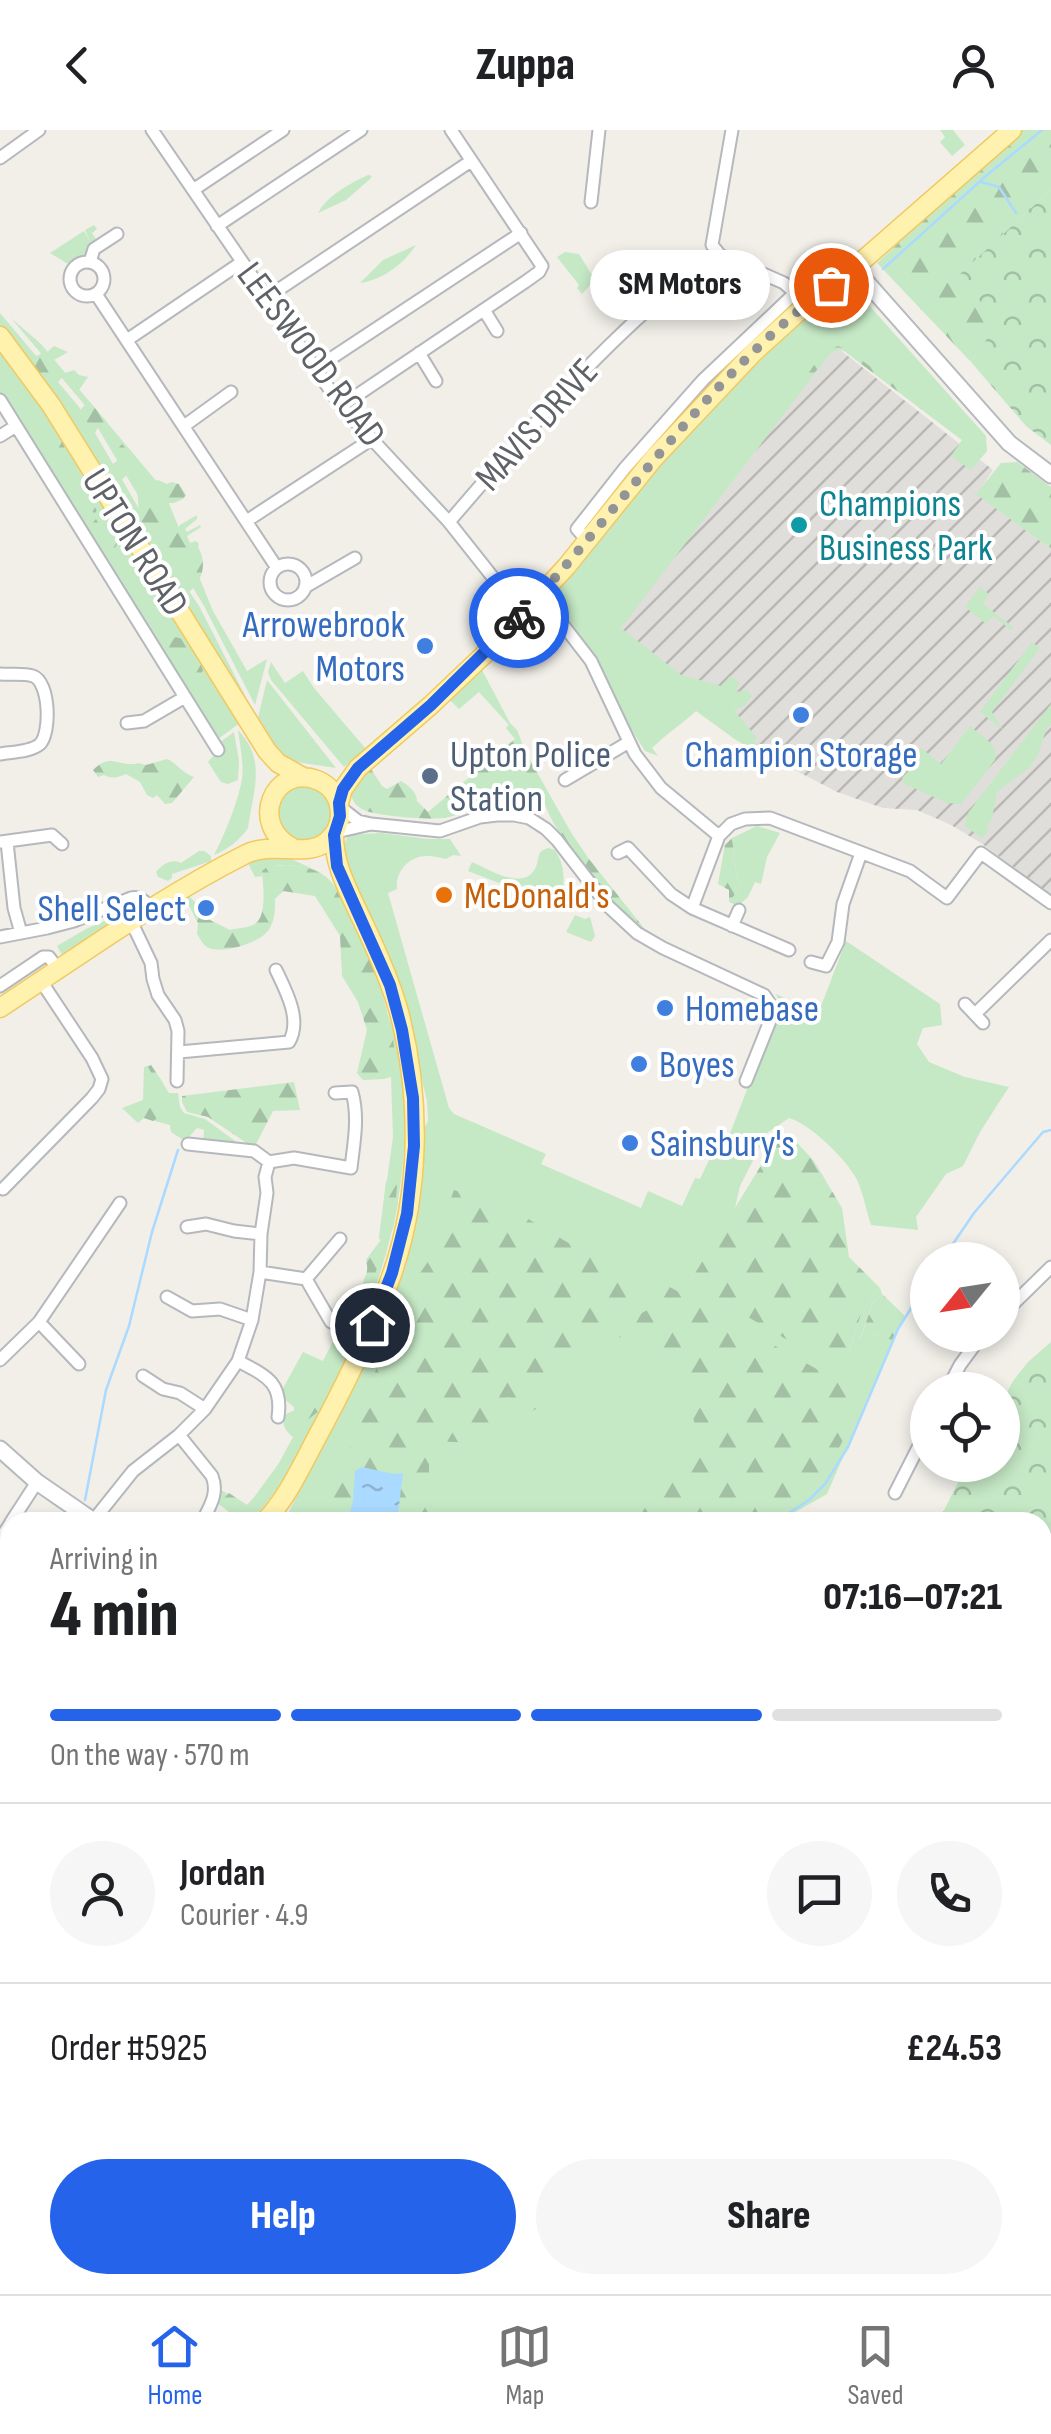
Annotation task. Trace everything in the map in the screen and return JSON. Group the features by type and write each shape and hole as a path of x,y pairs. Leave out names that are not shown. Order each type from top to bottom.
{"main road":[{"path":"339,805 343,789 358,768 491,648 654,458 801,298 854,268 1012,130"},
{"name":"UPTON ROAD","path":"0,336 52,405 267,751 278,763 309,778"},
{"name":"UPTON ROAD","path":"267,751 270,804"},
{"path":"249,852 283,785 333,777 358,768"},
{"path":"275,1512 337,1398 392,1273 411,1192 414,1146 413,1098 398,1011 380,958 337,866 334,834 339,805 334,792 309,778"},
{"path":"270,804 270,826 283,843 343,883"},
{"path":"0,1008 150,908 249,852 320,846 334,834"}],"street":[{"path":"0,158 39,130"},
{"name":"LEESWOOD ROAD","path":"152,130 341,406 449,522 522,614"},
{"path":"192,190 283,130"},
{"path":"217,226 361,130"},
{"path":"341,406 539,272 542,266 451,130"},
{"path":"591,202 599,130"},
{"path":"732,130 712,245 720,255 784,283 801,298"},
{"path":"266,298 472,161"},
{"path":"315,369 521,233"},
{"path":"90,262 94,250 117,234"},
{"name":"MAVIS DRIVE","path":"449,522 555,400 610,344 666,294 720,255"},
{"path":"90,262 102,270 102,288 90,296 77,294 70,276 77,264 90,262"},
{"path":"127,340 242,262"},
{"path":"854,268 1009,443 1051,474"},
{"path":"96,294 277,568"},
{"path":"484,310 497,331"},
{"path":"419,353 436,381"},
{"path":"184,426 232,392"},
{"path":"0,400 218,750"},
{"path":"0,436 16,426"},
{"path":"248,520 372,438"},
{"path":"305,587 298,567 288,564 277,568 270,578 274,594 294,599 305,587 355,558"},
{"path":"540,595 592,661 629,742 660,788 719,836"},
{"path":"0,674 34,676 41,682 46,724 39,744 0,754"},
{"path":"127,723 144,721 185,697"},
{"path":"581,787 570,778 629,742"},
{"path":"339,805 358,821 371,824 440,831 480,817 514,814 546,829 608,906 636,933 764,995 772,1016 746,1081"},
{"path":"692,908 719,836 731,824 759,817 910,871 947,898 981,853 1051,903"},
{"path":"334,834 371,824"},
{"path":"21,933 4,842 52,835 62,844"},
{"path":"628,847 672,894 692,908 789,950"},
{"path":"811,962 826,966 838,942 842,904 861,853"},
{"path":"0,936 74,920 131,898 137,897 150,908"},
{"path":"732,926 739,910"},
{"path":"130,921 151,963 158,994 175,1020 178,1081"},
{"path":"974,1013 1051,940"},
{"path":"0,986 42,957 48,957 58,969"},
{"path":"179,1052 289,1042 294,1033 290,1000 276,970"},
{"path":"4,1189 92,1098 102,1079 41,981"},
{"path":"188,1144 254,1151 269,1162 294,1158 351,1168 355,1102 352,1092 334,1093"},
{"path":"102,1512 133,1471 179,1436 205,1409 238,1361 252,1320 260,1272 267,1193 264,1177 269,1162"},
{"path":"0,1360 39,1322 120,1204"},
{"path":"187,1227 206,1224 261,1234"},
{"path":"306,1280 340,1238"},
{"path":"1020,1297 1051,1267"},
{"path":"260,1272 306,1280 331,1322"},
{"path":"167,1296 192,1311 220,1309 252,1320"},
{"path":"39,1322 79,1364"},
{"path":"238,1361 275,1386 279,1394 278,1418"},
{"path":"142,1376 164,1389 180,1392 205,1409"},
{"path":"179,1436 215,1483 215,1494 206,1512"},
{"path":"0,1448 37,1482 80,1512"},
{"path":"894,1493 910,1462"},
{"path":"17,1512 37,1482"}],"shaded area":[{"path":"834,345 993,470 977,494 1051,549 1051,895 951,825 917,810 883,808 837,792 745,744 611,638 761,444 749,433"}],"green space":[{"path":"940,130 953,130 965,145 952,156 940,142 945,137"},
{"path":"1020,130 1051,130 1051,190 959,275 999,323 971,362 877,263"},
{"path":"372,176 370,179 346,200 318,213 333,195"},
{"path":"1051,190 1051,445 1026,426 971,362 998,323 959,275"},
{"path":"94,225 97,229 92,233 97,241 87,254 68,264 50,253 84,231 90,241 85,230"},
{"path":"416,245 392,270 360,283 383,260"},
{"path":"565,252 579,254 595,280 582,294 557,257"},
{"path":"844,290 857,292 986,436 987,451 971,470 951,456 962,440 845,351 831,352 621,628 681,675 721,686 730,676 739,682 736,692 747,690 752,696 734,710 756,737 754,742 792,768 785,769 736,740 696,711 652,748 658,756 645,751 550,596 679,438 802,321"},
{"path":"0,313 79,407 199,606 252,709 250,717 31,368 0,327"},
{"path":"11,318 41,344 163,489 213,611 247,671 267,659 255,705 204,606 83,403"},
{"path":"54,346 68,352 54,360 65,373 74,370 88,377 79,390 65,374 48,394 31,368 36,356 44,355"},
{"path":"838,346 968,441 961,450 958,447 962,440 844,351 831,353 801,389 823,352"},
{"path":"0,350 32,390 240,723 218,739 0,395"},
{"path":"89,401 106,421 95,433 80,412 88,430 75,435 71,429 76,423 68,412 71,408 80,410"},
{"path":"35,430 48,444 53,435 60,435 65,443 63,458 73,459 71,466 87,478 93,488 90,493 97,494 102,502 95,513 63,471 42,458 42,451 31,436"},
{"path":"122,444 132,465 118,483 106,471 117,461 115,452"},
{"path":"1017,462 1051,487 1051,549 976,494 1001,463"},
{"path":"149,478 152,483 158,480 179,484 186,495 174,503 159,503 159,496 154,495 156,512 165,505 171,514 173,531 197,515 185,529 187,532 201,527 187,536 190,543 199,544 203,563 200,578 191,590 176,598 142,543 148,525 141,522 145,528 141,531 134,520 139,513 137,487"},
{"path":"96,519 100,526 107,523 121,536 114,550 119,557 113,575 85,532"},
{"path":"980,587 989,594 983,604 1013,627 1011,630 993,616 986,624 965,607"},
{"path":"154,634 182,639 201,664 199,676 180,683 168,662 169,655 163,655"},
{"path":"1032,642 1040,648 992,712 1003,730 980,712"},
{"path":"271,662 285,683 303,671 366,749 344,767 271,680"},
{"path":"482,670 509,725 479,692 459,709 450,700"},
{"path":"267,680 336,768 283,760 257,722"},
{"path":"1051,704 1051,724 1038,755 1030,767 997,792 992,819 982,838 965,826 968,813"},
{"path":"510,723 572,834 647,932 640,931 585,868 560,834 543,799 514,789 509,798 449,817 432,818 371,812 358,807 352,798 350,793 365,770 371,769 387,789 401,781 428,812 515,739 506,728"},
{"path":"970,726 992,745 996,754 961,804 947,803 905,784 902,778 919,760 915,756 921,748 941,764"},
{"path":"238,730 247,741 255,764 248,828 233,844 214,855 231,818 242,779"},
{"path":"234,732 238,780 228,784 221,782 208,762 223,752 219,743"},
{"path":"167,759 194,777 172,803 165,804 157,795 147,795 140,782 126,774 98,777 93,770 107,761 146,765"},
{"path":"304,786 324,794 332,814 324,834 304,842 284,834 276,814 284,794"},
{"path":"757,826 780,833 767,857 761,884 755,882 738,906 729,902 742,885 737,878 732,838"},
{"path":"381,833 450,839 461,856 415,858 401,870 397,889 388,893 449,1108 454,1114 546,1154 541,1164 641,1208 648,1191 682,1206 717,1143 725,1146 750,1082 747,1080 780,1003 776,994 818,1014 846,941 940,1004 942,1025 923,1028 917,1044 929,1062 965,1077 1009,1087 963,1166 946,1174 916,1217 918,1230 871,1225 851,1170 817,1134 789,1118 767,1133 740,1186 735,1208 690,1282 849,1353 862,1311 880,1288 882,1294 873,1302 860,1339 879,1334 894,1340 827,1494 796,1512 289,1512 370,1345 420,1136 428,1121 427,1101 408,1023 341,853 348,835"},
{"path":"732,838 737,878 742,885 729,902 729,890 718,884 725,845"},
{"path":"555,850 563,871 558,906 468,871 472,862 503,876 527,877 535,869 541,851"},
{"path":"199,851 211,856 211,861 172,874 168,881 158,877 156,872 164,865 181,863"},
{"path":"271,853 322,873 284,865 255,877 247,861"},
{"path":"287,865 321,873 345,902 380,985 397,1075 363,1080 357,1073 367,1030 358,1002 342,976 340,936 315,896 283,891 275,899 268,931 239,946 213,949 205,946 197,934 198,923 183,894 186,892 210,920 230,930 247,927 256,923 262,913 262,871"},
{"path":"134,908 62,955 57,946"},
{"path":"575,915 590,917 595,936 591,942 566,932"},
{"path":"389,1016 401,1071 405,1125 392,1231 377,1283 335,1384 271,1497 258,1512 229,1512 217,1502 221,1490 247,1505 250,1503 293,1437 283,1419 294,1407 284,1399 282,1390 303,1352 323,1361 340,1328 333,1315 342,1306 350,1312 359,1299 367,1272 366,1260 381,1240 393,1137 391,1077 397,1074"},
{"path":"151,1065 169,1093 178,1093 184,1113 205,1119 242,1146 203,1141 204,1130 197,1128 182,1139 171,1132 170,1125 144,1118 138,1123 122,1108 143,1100 144,1067"},
{"path":"151,1065 168,1094 166,1108 153,1121 144,1118 144,1111 159,1101 161,1090 148,1067"},
{"path":"294,1082 300,1110 273,1111 254,1148 208,1117 187,1112 182,1102 182,1096"},
{"path":"789,1134 814,1161 842,1208 849,1257 880,1288 862,1311 843,1372 689,1283 776,1141"},
{"path":"386,1181 397,1186 393,1229 387,1234 386,1255 379,1263 361,1312 364,1317 339,1372 334,1358 344,1334 336,1317 341,1312 350,1313 360,1299 366,1260 381,1240"},
{"path":"454,1190 513,1210 641,1286 564,1369 540,1407 525,1415 519,1401 508,1397 480,1443 429,1441 429,1512 319,1512 344,1468 372,1379 412,1285 427,1263"},
{"path":"668,1286 865,1396 821,1484 775,1512 641,1512 679,1472 696,1429 684,1384 656,1357 619,1337 621,1325 649,1309"},
{"path":"882,1294 906,1317 894,1340 885,1343 878,1334 860,1340 873,1302"},
{"path":"1051,1342 1051,1512 943,1512 958,1482 1020,1482 1020,1372"},
{"path":"332,1374 337,1377 323,1408 298,1427 284,1417 304,1403 315,1382"},
{"path":"229,1493 247,1505 256,1495 258,1498 249,1512 228,1512 218,1504"}],"water":[{"path":"362,1467 403,1473 398,1512 350,1512 355,1471"}],"waterway":[{"path":"883,269 1042,130"},
{"path":"981,182 999,187 1016,213"},
{"path":"954,1242 1043,1132 1051,1130"},
{"path":"85,1500 106,1390 129,1326 152,1232 178,1150"},
{"path":"790,1512 825,1484 848,1447 898,1329 910,1310"}],"way so far":[{"path":"519,618 708,399 808,302 831,285"}],"place":[{"name":"SM Motors","path":"831,285"},
{"name":"Champions Business Park","path":"799,525"},
{"name":"Arrowebrook Motors","path":"425,646"},
{"name":"Champion Storage","path":"801,715"},
{"name":"Upton Police Station","path":"430,776"},
{"name":"McDonald's","path":"444,895"},
{"name":"Shell Select","path":"206,908"},
{"name":"Homebase","path":"665,1008"},
{"name":"Boyes","path":"639,1064"},
{"name":"Sainsbury's","path":"630,1143"}],"route":[{"path":"372,1325 400,1246 411,1192 413,1098 390,985 337,866 334,835 339,824 339,803 343,789 358,768 431,705 519,618"}]}
